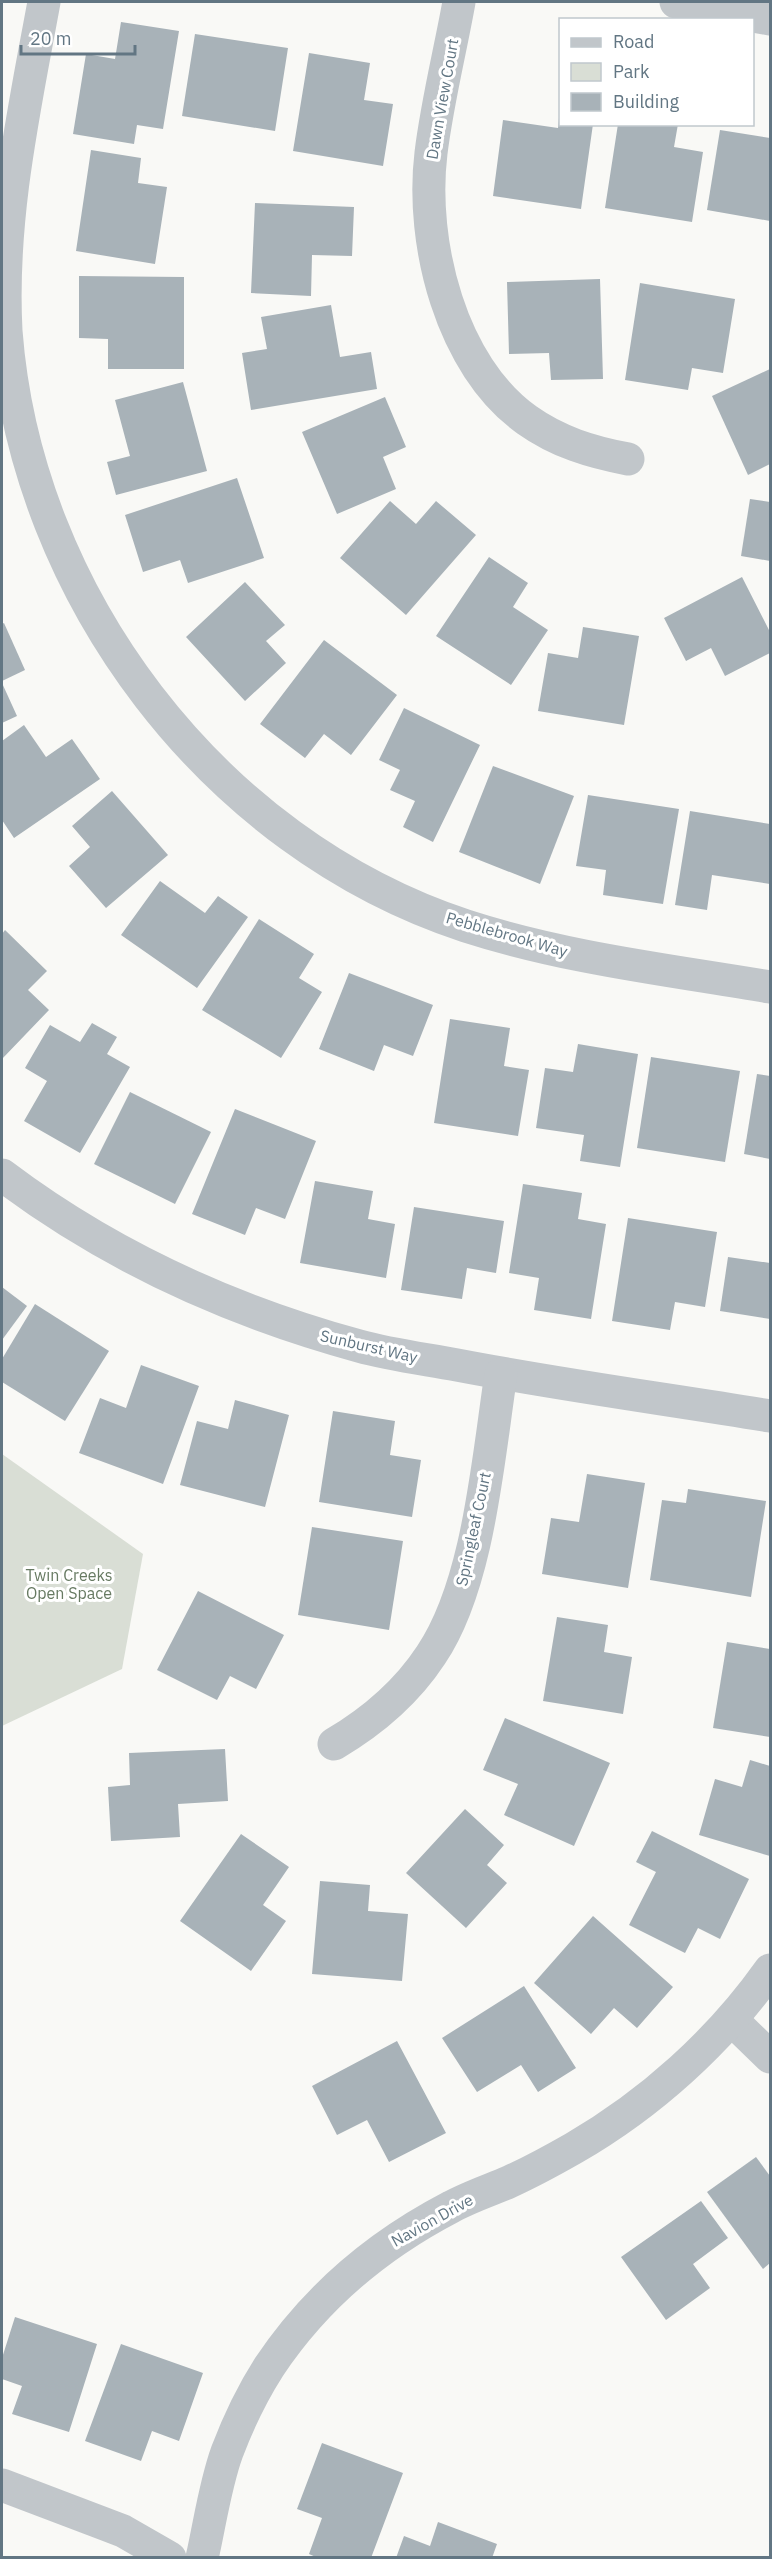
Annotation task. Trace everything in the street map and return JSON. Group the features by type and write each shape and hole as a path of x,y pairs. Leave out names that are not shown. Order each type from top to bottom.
{"street":[{"name":"Pebblebrook Way","path":"44,2 9,189 4,260 6,332 19,413 33,473 57,541 88,606 126,667 170,724 220,776 274,823 333,863 396,897 464,925 533,945 771,987"},
{"name":"Dawn View Court","path":"459,2 430,154 430,215 433,246 448,304 467,349 487,380 505,402 526,420 550,435 576,447 628,459"},
{"path":"676,2 771,19"},
{"name":"Sunburst Way","path":"2,1175 31,1197 124,1254 200,1291 292,1326 362,1347 501,1374 771,1416"},
{"name":"Springleaf Court","path":"334,1744 379,1714 398,1696 432,1655 456,1606 478,1524 501,1374"},
{"name":"Navion Drive","path":"202,2558 226,2453 240,2421 269,2367 307,2318 352,2271 399,2236 452,2206 512,2180 574,2148 632,2110 685,2066 732,2020 771,1970"},
{"path":"732,2020 771,2057"},
{"path":"2,2485 123,2531 170,2558"}],"green space":[{"name":"Twin Creeks Open Space","path":"2,1454 143,1554 122,1669 2,1726"}],"building":[{"path":"121,22 179,31 163,129 137,125 134,144 73,134 86,54 115,59"},
{"path":"195,34 288,48 275,131 182,116"},
{"path":"309,53 370,63 364,100 393,104 383,166 293,151"},
{"path":"559,118 559,126 593,126 581,209 493,196 503,120 558,128"},
{"path":"618,126 678,126 674,147 703,152 692,222 605,208"},
{"path":"720,130 770,138 770,221 707,210"},
{"path":"91,150 141,158 138,183 167,187 155,264 76,251"},
{"path":"255,203 354,207 352,256 312,255 311,296 251,293"},
{"path":"79,276 184,277 184,369 108,369 108,339 79,338"},
{"path":"600,279 603,379 551,380 549,353 509,354 507,282"},
{"path":"640,283 735,299 723,373 692,368 688,390 625,380"},
{"path":"331,305 340,357 371,352 377,389 251,410 242,353 267,349 261,317"},
{"path":"770,369 770,464 748,475 712,396"},
{"path":"183,382 207,471 116,495 107,462 130,456 115,400"},
{"path":"385,397 406,447 383,457 396,489 337,514 302,432"},
{"path":"237,478 264,558 188,583 180,560 143,572 125,515"},
{"path":"750,499 770,502 770,561 741,556"},
{"path":"390,501 416,524 436,501 476,535 406,615 340,558"},
{"path":"489,557 528,583 513,607 548,630 511,685 436,636"},
{"path":"742,577 770,632 770,653 725,676 711,648 686,661 664,618"},
{"path":"245,582 285,625 266,641 286,663 245,701 186,637"},
{"path":"4,623 25,670 2,681 2,624"},
{"path":"583,627 639,636 624,725 538,711 548,653 578,658"},
{"path":"324,640 397,695 351,755 324,734 305,758 260,724"},
{"path":"2,683 17,716 2,723"},
{"path":"404,708 480,745 433,842 403,827 415,801 390,790 400,770 379,760"},
{"path":"24,725 46,757 72,739 100,779 14,838 2,820 2,741"},
{"path":"493,766 574,796 540,884 459,852"},
{"path":"112,791 168,855 106,908 69,866 90,847 72,826"},
{"path":"588,795 679,809 663,904 603,895 606,870 576,866"},
{"path":"690,811 770,824 770,884 712,875 707,910 675,905"},
{"path":"160,881 205,913 218,896 248,917 197,988 121,935"},
{"path":"259,919 314,954 299,978 322,992 281,1058 202,1010"},
{"path":"5,930 47,971 28,990 49,1010 2,1059 2,934"},
{"path":"349,973 433,1005 413,1056 384,1045 374,1071 319,1049"},
{"path":"450,1019 510,1028 504,1066 529,1070 518,1136 434,1123"},
{"path":"92,1023 117,1037 107,1054 130,1067 80,1153 24,1121 47,1081 25,1068 50,1025 80,1042"},
{"path":"578,1044 638,1054 620,1167 580,1161 584,1135 536,1128 545,1068 573,1072"},
{"path":"651,1057 740,1071 725,1162 637,1148"},
{"path":"757,1074 770,1076 770,1159 744,1154"},
{"path":"130,1092 211,1132 175,1204 94,1164"},
{"path":"235,1109 316,1141 285,1219 256,1208 245,1235 192,1214"},
{"path":"315,1181 373,1191 368,1219 395,1224 386,1278 300,1263"},
{"path":"523,1184 582,1193 578,1219 606,1224 591,1319 534,1310 539,1278 509,1273"},
{"path":"414,1207 504,1221 496,1273 467,1268 462,1299 401,1290"},
{"path":"628,1218 717,1232 705,1307 675,1302 670,1330 612,1321"},
{"path":"728,1257 770,1263 770,1319 720,1311"},
{"path":"2,1287 27,1306 2,1340"},
{"path":"35,1304 109,1351 65,1421 2,1382 2,1359"},
{"path":"141,1365 199,1386 163,1484 79,1453 100,1398 126,1408"},
{"path":"235,1400 289,1415 265,1507 180,1485 197,1421 228,1429"},
{"path":"333,1411 395,1421 390,1455 421,1460 412,1517 319,1502"},
{"path":"587,1474 645,1483 628,1588 542,1574 551,1518 579,1522"},
{"path":"688,1489 766,1501 751,1597 650,1580 662,1500 686,1503"},
{"path":"312,1527 403,1541 389,1630 298,1615"},
{"path":"198,1591 284,1635 256,1689 230,1676 217,1700 157,1670"},
{"path":"557,1617 608,1625 604,1652 632,1657 623,1714 543,1701"},
{"path":"727,1642 770,1649 770,1737 713,1728"},
{"path":"505,1718 610,1763 574,1846 504,1815 518,1784 483,1770"},
{"path":"225,1749 228,1801 178,1804 180,1837 111,1841 108,1787 130,1785 129,1753"},
{"path":"750,1760 770,1766 770,1856 699,1835 715,1779 742,1787"},
{"path":"465,1809 504,1845 487,1865 507,1883 466,1928 406,1873"},
{"path":"652,1831 749,1879 720,1939 698,1928 685,1953 629,1925 656,1872 636,1862"},
{"path":"241,1834 289,1867 263,1905 286,1921 251,1971 180,1921"},
{"path":"320,1881 370,1885 368,1911 408,1914 402,1981 312,1974"},
{"path":"593,1916 673,1987 637,2028 614,2008 591,2034 534,1983"},
{"path":"524,1986 576,2068 538,2092 521,2065 477,2092 442,2038"},
{"path":"397,2041 446,2133 389,2162 367,2120 337,2135 312,2086"},
{"path":"756,2157 770,2176 770,2263 763,2269 707,2192"},
{"path":"701,2201 728,2238 693,2264 710,2288 666,2320 621,2257"},
{"path":"15,2317 97,2344 69,2432 12,2414 22,2386 2,2379 2,2358"},
{"path":"121,2344 203,2373 179,2441 152,2431 141,2461 85,2441"},
{"path":"322,2443 403,2473 371,2558 318,2558 309,2554 322,2518 297,2509"},
{"path":"438,2522 497,2544 492,2558 396,2558 404,2536 430,2546"}]}
